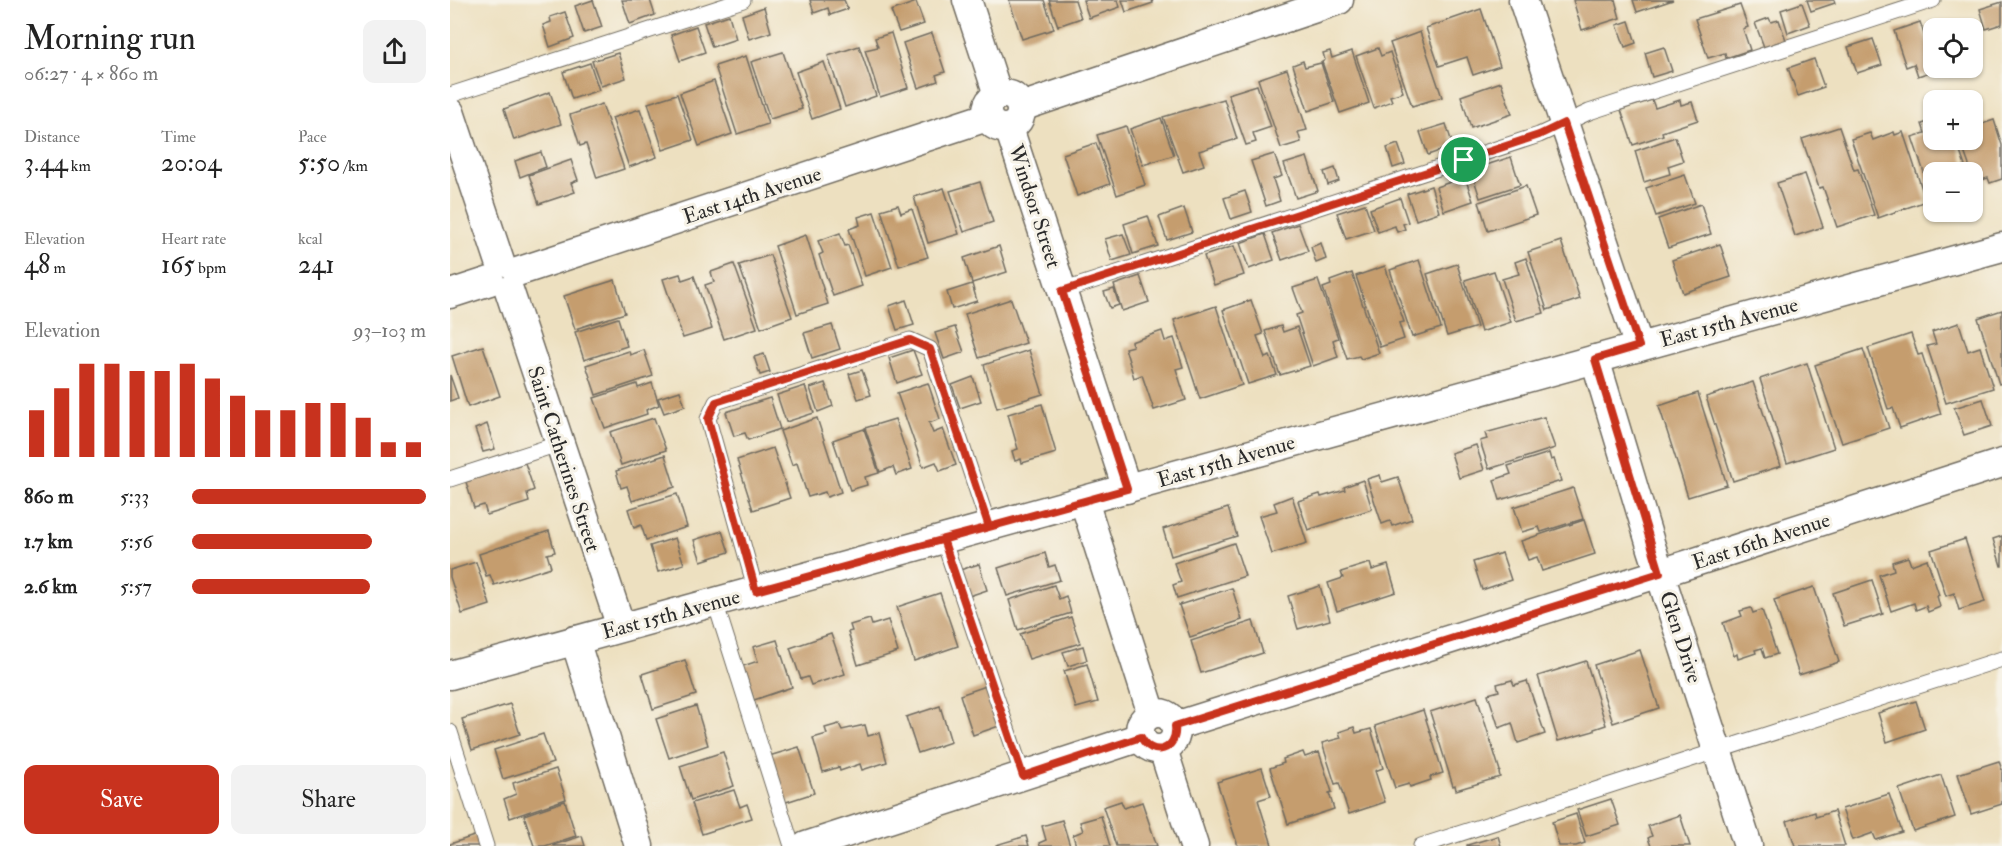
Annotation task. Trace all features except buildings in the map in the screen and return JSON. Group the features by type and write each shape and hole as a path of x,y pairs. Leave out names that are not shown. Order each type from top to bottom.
{"street":[{"name":"Windsor Street","path":"967,0 1127,489"},
{"name":"East 14th Avenue","path":"450,294 1339,0"},
{"path":"1523,0 1639,346"},
{"name":"Saint Catherines Street","path":"450,112 558,444 621,627"},
{"name":"East 15th Avenue","path":"450,675 2002,247"},
{"name":"Glen Drive","path":"1595,359 1660,573 1748,846"},
{"name":"East 16th Avenue","path":"806,846 1158,731 2002,463"},
{"path":"1084,501 1194,846"},
{"path":"575,640 639,846"}],"lane":[{"path":"450,95 743,0"},
{"path":"1062,291 1539,135 1589,112 1934,0"},
{"path":"756,591 708,419 716,402 910,340 930,349 989,527"},
{"path":"450,479 558,444"},
{"path":"943,539 1023,776"},
{"path":"715,602 792,846"},
{"path":"1421,846 2002,659"},
{"path":"450,732 486,846"}],"route":[{"path":"1464,160 1062,291 1127,489 1107,495 1084,501 943,539 756,591 708,419 716,402 910,340 930,349 989,527 943,539 1023,776 1141,737 1143,742 1152,749 1163,749 1175,737 1175,726 1660,573 1595,359 1639,346 1564,123 1539,135 1464,160"}]}
